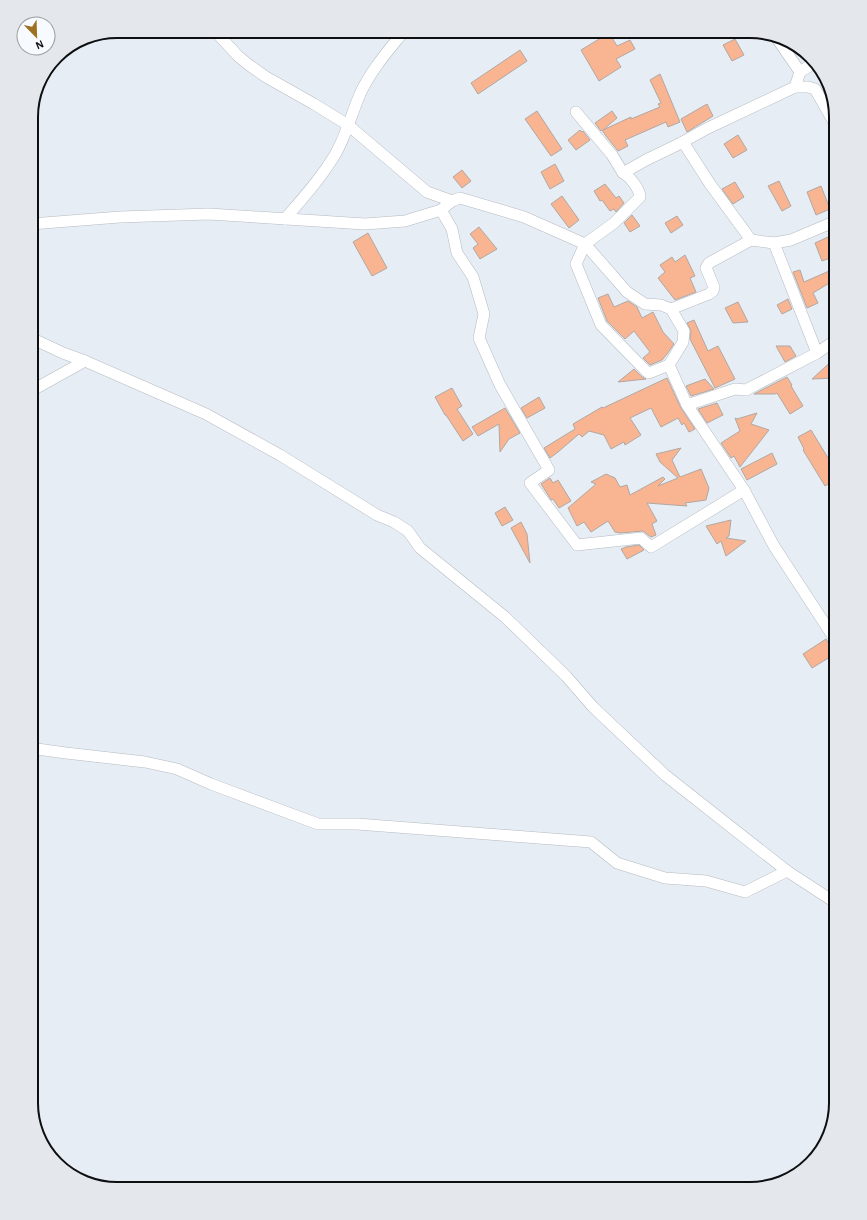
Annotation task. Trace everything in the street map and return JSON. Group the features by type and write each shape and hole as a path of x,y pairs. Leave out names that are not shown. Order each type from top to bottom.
{"street":[{"path":"221,38 238,56 266,77 348,125 427,192 452,201"},
{"path":"285,219 312,188 336,153 360,93 379,63 399,38"},
{"path":"781,44 800,72"},
{"path":"795,87 800,72 810,66"},
{"path":"624,173 708,128 795,87 808,87 815,89 829,113"},
{"path":"38,223 120,217 209,214 365,224 405,221 441,210 452,201 460,198 524,217 585,244 627,292 645,304 661,305 671,309 684,331 683,342 669,365 649,373 601,325 576,264 585,244 614,223 640,197 640,194 612,154 576,112"},
{"path":"683,142 710,184 751,240"},
{"path":"441,210 452,228 457,253 472,277 484,314 479,338 500,385 549,470 530,483 577,546 641,538 651,547 744,490"},
{"path":"671,309 713,291 714,287 706,268 707,265 751,240 774,243 797,238 829,224"},
{"path":"774,243 817,352"},
{"path":"38,341 206,414 280,455 377,515 394,522 408,532 420,548 506,617 566,676 593,707 665,775 787,871 829,898"},
{"path":"687,405 735,389 746,390 829,344"},
{"path":"38,387 85,361"},
{"path":"669,365 687,405 744,490 774,546 829,630"},
{"path":"38,749 145,762 177,769 210,784 318,824 357,824 591,842 616,863 665,878 706,881 745,892 787,871"}],"building":[{"path":"601,38 612,38 617,46 630,40 635,49 616,59 621,67 599,81 581,50"},
{"path":"735,39 744,55 732,61 723,45"},
{"path":"520,50 527,61 478,94 471,83"},
{"path":"660,74 680,122 668,127 666,122 625,140 628,146 618,151 595,123 612,111 617,118 603,130 631,117 631,119 660,107 658,104 661,103 650,80"},
{"path":"707,104 713,116 687,132 681,119"},
{"path":"537,111 562,149 551,156 525,119"},
{"path":"580,130 582,132 583,131 590,140 576,150 568,140"},
{"path":"738,135 747,150 733,158 724,144"},
{"path":"555,164 564,181 550,189 541,172"},
{"path":"462,170 471,181 462,188 453,177"},
{"path":"779,181 791,206 782,211 768,186"},
{"path":"735,182 744,197 733,204 722,189"},
{"path":"605,184 616,198 619,196 624,203 616,212 614,209 610,211 602,200 600,201 594,191"},
{"path":"821,186 829,209 816,215 807,192"},
{"path":"562,196 579,220 569,228 551,204"},
{"path":"632,215 640,226 630,232 624,223"},
{"path":"677,216 683,225 671,233 665,223"},
{"path":"479,227 497,249 480,259 473,248 478,244 470,234"},
{"path":"368,233 387,268 372,276 353,242"},
{"path":"828,237 829,258 822,261 815,243"},
{"path":"685,255 695,276 690,278 696,292 675,300 658,278 665,272 660,265 672,257 675,262"},
{"path":"800,270 804,282 829,271 829,283 813,293 818,303 807,308 793,272"},
{"path":"608,294 614,307 628,301 637,307 642,318 653,312 663,332 674,344 662,360 650,365 643,358 650,352 634,331 625,339 607,321 598,298"},
{"path":"788,299 792,309 782,314 777,305"},
{"path":"738,302 748,322 733,323 725,308"},
{"path":"694,320 708,351 718,346 735,379 715,388 690,339 691,331 687,323"},
{"path":"776,346 790,346 796,356 785,362"},
{"path":"829,363 829,378 812,379"},
{"path":"634,369 646,379 618,382"},
{"path":"787,377 803,406 790,414 777,393 754,394"},
{"path":"667,378 681,408 695,429 689,432 684,423 682,425 678,418 661,427 651,408 630,418 641,435 625,445 624,442 611,449 604,435 589,431 582,437 579,434 550,458 544,448 575,429 573,424 602,407 603,408"},
{"path":"705,379 714,389 691,396 686,386"},
{"path":"452,388 462,406 457,409 473,434 463,441 445,415 435,397"},
{"path":"539,397 545,408 527,418 521,408"},
{"path":"717,403 723,415 707,423 698,409"},
{"path":"505,408 520,433 509,439 500,452 499,424 478,436 472,427"},
{"path":"757,413 751,424 769,430 740,467 734,456 731,458 721,443 740,431 735,418 737,419"},
{"path":"811,430 829,460 829,483 825,486 803,450 804,449 798,437"},
{"path":"681,448 672,460 680,477 701,469 709,488 706,500 685,503 687,506 647,503 657,521 652,524 656,535 651,537 643,531 615,532 608,521 591,532 584,522 577,526 568,508 596,484 591,482 606,474 615,478 620,487 627,485 630,495 663,477 665,479 658,486 678,478 660,462 656,454"},
{"path":"772,453 777,464 747,480 741,469"},
{"path":"550,478 553,483 558,480 571,501 559,508 553,499 551,500 541,484"},
{"path":"505,507 513,520 502,526 495,513"},
{"path":"731,520 729,536 726,538 746,541 726,556 721,541 717,544 706,526"},
{"path":"521,522 527,534 530,563 511,528"},
{"path":"639,545 644,550 627,559 621,549 626,547"},
{"path":"826,639 829,644 829,658 812,668 803,654"}]}
